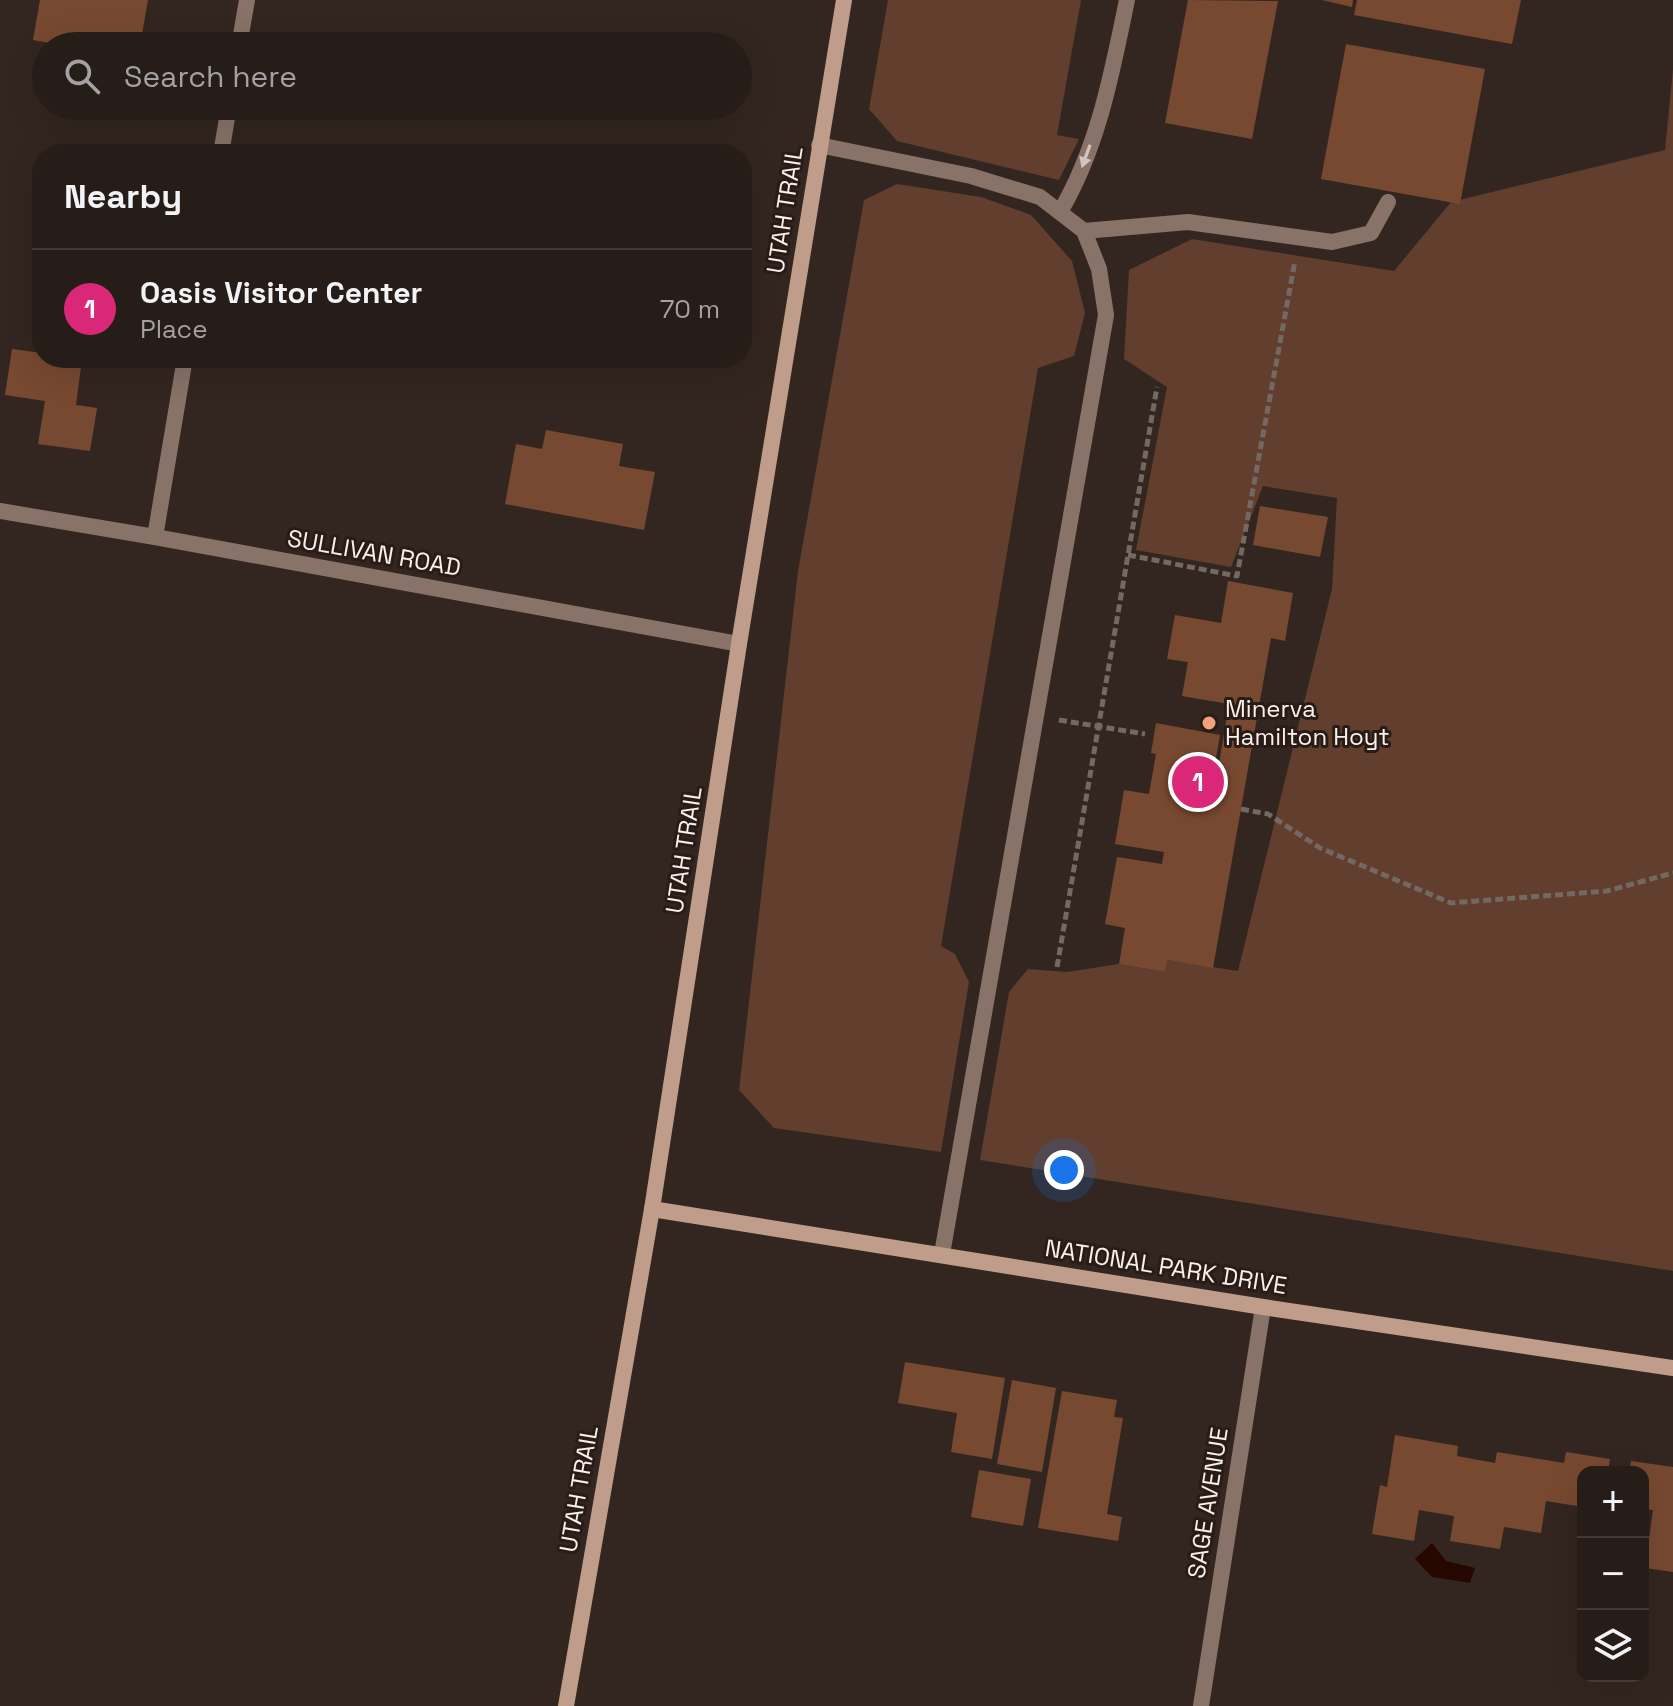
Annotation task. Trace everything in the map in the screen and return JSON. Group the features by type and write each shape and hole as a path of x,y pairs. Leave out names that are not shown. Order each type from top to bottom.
{"main road":[{"name":"UTAH TRAIL","path":"566,1706 652,1209 739,644 844,0"},
{"name":"NATIONAL PARK DRIVE","path":"652,1209 1263,1307 1673,1368"}],"street":[{"path":"241,32 247,0"},
{"path":"1060,212 1075,187 1107,97 1127,0"},
{"path":"223,144 227,120"},
{"path":"819,145 971,176 1040,197 1084,231 1099,269 1106,315 942,1254"},
{"path":"1084,231 1188,222 1332,242 1371,233 1388,202"},
{"path":"155,537 183,368"},
{"name":"SULLIVAN ROAD","path":"0,511 739,644"},
{"name":"SAGE AVENUE","path":"1201,1706 1263,1307"}],"path":[{"path":"1128,555 1237,576 1299,237"},
{"path":"1057,967 1157,387"},
{"path":"1036,716 1145,734"},
{"path":"1241,809 1268,814 1320,848 1451,903 1607,891 1673,873"}],"shaded area":[{"path":"888,0 1081,0 1057,135 1079,139 1059,180 897,141 869,109"},
{"path":"1673,69 1673,1271 980,1160 1009,992 1028,969 1067,972 1119,964 1165,972 1168,960 1238,971 1332,589 1337,498 1263,486 1231,567 1136,550 1167,387 1124,359 1129,270 1192,239 1394,271 1451,202 1665,150"},
{"path":"897,184 981,197 1031,215 1072,261 1085,313 1074,356 1038,368 941,946 955,954 969,982 941,1152 774,1128 739,1090 798,571 864,200"},
{"path":"1432,1543 1446,1561 1475,1568 1470,1583 1432,1577 1415,1559"}],"building":[{"path":"40,0 148,0 142,32 34,32"},
{"path":"1188,0 1278,1 1252,139 1165,123"},
{"path":"1322,0 1353,0 1352,7"},
{"path":"1357,0 1521,0 1512,44 1354,15"},
{"path":"1346,44 1485,69 1460,204 1321,179"},
{"path":"12,349 32,352 32,368 81,368 76,405 97,408 90,451 38,444 45,401 5,395"},
{"path":"546,430 623,444 619,466 655,472 644,530 505,504 516,444 542,449"},
{"path":"1260,506 1328,517 1320,557 1253,545"},
{"path":"1228,581 1293,593 1285,641 1271,638 1213,968 1168,960 1165,972 1119,964 1125,928 1105,924 1117,857 1162,864 1164,852 1115,844 1124,790 1149,794 1156,754 1151,753 1156,723 1220,735 1215,764 1184,758 1182,768 1217,775 1229,704 1182,696 1188,662 1167,659 1175,615 1221,623"},
{"path":"905,1362 1005,1378 992,1459 951,1452 957,1413 898,1403"},
{"path":"1012,1380 1056,1388 1042,1472 997,1464"},
{"path":"1062,1391 1117,1400 1114,1417 1123,1418 1107,1514 1122,1517 1118,1541 1038,1528"},
{"path":"1395,1435 1458,1446 1457,1456 1495,1463 1497,1452 1564,1463 1566,1452 1610,1459 1609,1466 1577,1466 1577,1506 1546,1501 1541,1533 1504,1527 1500,1549 1450,1541 1454,1516 1419,1510 1414,1541 1372,1534 1380,1485 1387,1487"},
{"path":"1631,1461 1673,1467 1673,1572 1649,1569 1653,1510 1649,1510 1649,1466 1631,1466"},
{"path":"979,1470 1031,1479 1023,1526 971,1517"}],"place":[{"name":"Minerva Hamilton Hoyt","path":"1209,723"},
{"name":"Oasis Visitor Center","path":"1198,782"}]}
